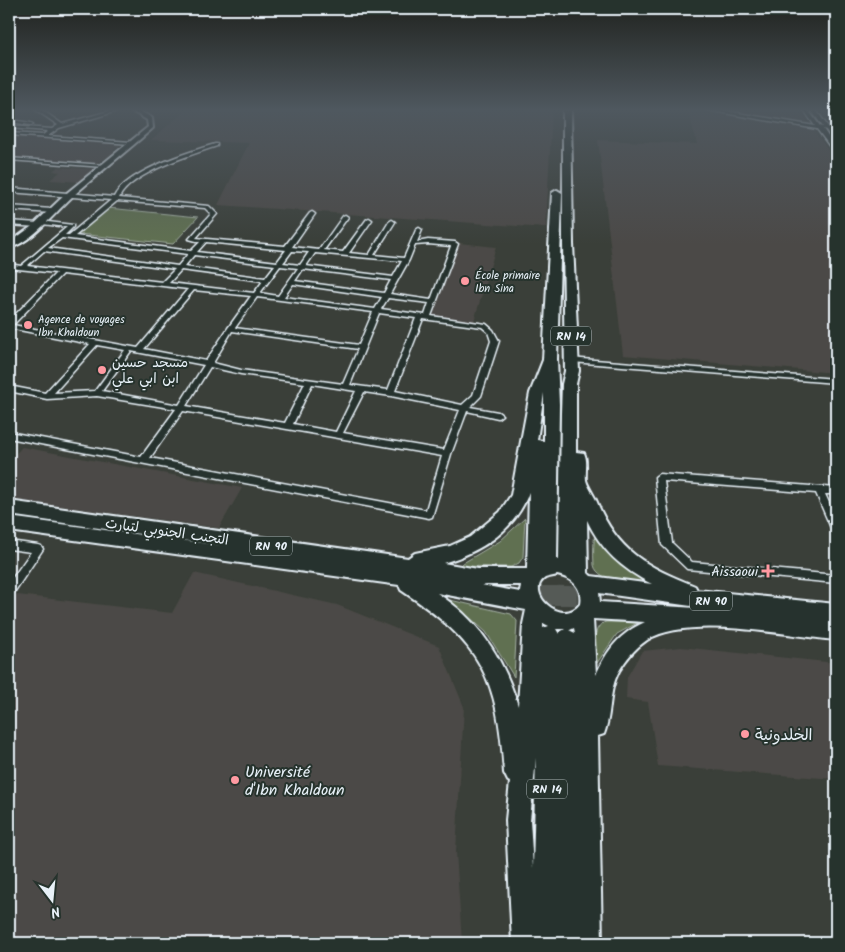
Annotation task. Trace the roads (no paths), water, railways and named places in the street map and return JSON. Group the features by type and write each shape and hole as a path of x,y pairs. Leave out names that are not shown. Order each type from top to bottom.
{"highway":[{"name":"RN 14","path":"549,558 552,404 550,359 557,178 562,155"},
{"name":"RN 14","path":"562,155 568,244 572,366 568,413 578,573"},
{"path":"396,570 456,552 482,540 514,507 522,489 532,414 542,376 550,359"},
{"path":"518,820 527,737 534,606 528,589 535,575 539,425 550,359"},
{"path":"572,366 580,481 578,573 591,597 585,613 589,943"},
{"path":"580,481 607,540 625,557 652,576 715,610"},
{"name":"التجنب الجنوبي لتيارت","path":"9,508 396,570 534,606"},
{"name":"التجنب الجنوبي لتيارت","path":"9,524 396,570 478,577 535,575"},
{"path":"535,575 546,569 557,567 578,573"},
{"path":"396,570 454,616 470,632 486,653 498,676 507,701 512,723 523,938"},
{"name":"RN 90","path":"578,573 715,610 836,631"},
{"path":"534,606 544,615 564,620 585,613"},
{"path":"589,826 600,694 605,676 618,654 634,637 655,627 715,610"},
{"name":"RN 90","path":"585,613 715,610 836,613"},
{"name":"RN 14","path":"545,943 558,637 569,943"}],"street":[{"path":"9,246 40,224 52,211 118,154"},
{"path":"70,237 116,199 119,190 133,180 172,160 188,154"},
{"path":"9,159 104,166"},
{"path":"9,190 207,207 214,214 192,239 406,260"},
{"path":"9,208 52,211"},
{"path":"144,461 181,408 230,329 268,280 290,249 288,246 312,214"},
{"path":"320,252 345,217"},
{"path":"345,254 369,220"},
{"path":"370,257 392,222"},
{"path":"9,223 71,226 22,268"},
{"path":"345,387 377,311 406,260 419,230"},
{"path":"61,236 395,279"},
{"path":"9,240 18,241"},
{"path":"164,284 205,240"},
{"path":"391,393 423,317 433,302 455,244 428,242 413,244"},
{"path":"43,249 268,280"},
{"path":"280,298 312,251"},
{"path":"9,266 192,287 484,325 491,331 495,341 477,396 465,407 447,454 428,514 9,434"},
{"path":"9,325 60,273"},
{"path":"291,282 433,302"},
{"path":"140,350 192,287"},
{"path":"9,325 140,350 241,372 391,393 498,415"},
{"path":"230,329 361,347"},
{"path":"47,396 96,342"},
{"path":"97,393 130,348"},
{"path":"572,366 836,381"},
{"path":"288,426 310,382"},
{"path":"9,389 47,396 97,393 447,454"},
{"path":"338,435 362,389"},
{"path":"836,491 659,476 666,545 690,566 836,579"},
{"path":"819,490 836,528"},
{"path":"9,545 38,549 9,591"}],"tunnel":[{"path":"549,558 549,628"},
{"path":"567,633 568,561"}],"place":[{"name":"École primaire Ibn Sina","path":"465,281"},
{"name":"Agence de voyages Ibn Khaldoun","path":"28,325"},
{"name":"مسجد حسين ابن ابي علي","path":"102,370"},
{"name":"Aissaoui","path":"768,571"},
{"name":"الخلدونية","path":"745,734"},
{"name":"Université d'Ibn Khaldoun","path":"235,780"}]}
